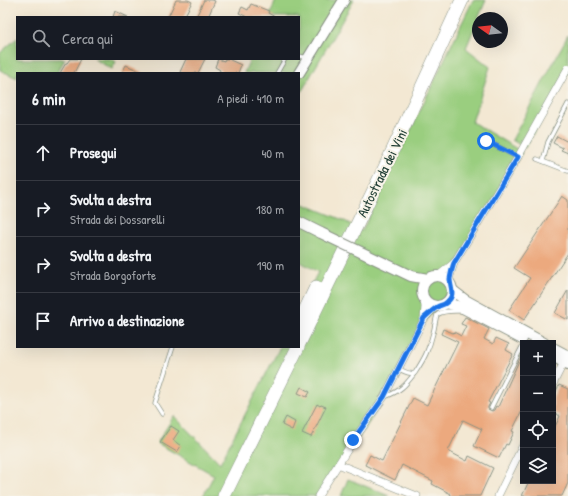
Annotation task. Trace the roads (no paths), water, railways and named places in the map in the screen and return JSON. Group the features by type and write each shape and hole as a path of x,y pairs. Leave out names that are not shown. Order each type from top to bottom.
{"highway":[{"name":"Autostrada dei Vini","path":"300,321 375,168 452,0"},
{"name":"Autostrada dei Vini","path":"300,342 416,100 462,0"},
{"path":"416,100 446,49 468,0"},
{"path":"215,496 288,348"},
{"path":"224,496 298,348"}],"main road":[{"path":"299,72 303,57 344,0"},
{"path":"300,222 410,276 428,279"},
{"path":"410,276 431,305 461,307 524,340"},
{"path":"423,294 424,284 428,279 435,276 445,278 451,287 465,300 525,340"},
{"path":"442,305 451,298 451,287"},
{"path":"556,351 567,360"},
{"path":"556,357 567,360"}],"street":[{"path":"451,287 450,276 454,263 518,157 568,68"},
{"path":"438,276 454,263"},
{"path":"423,294 425,307 424,318"},
{"path":"318,496 353,440 384,397 424,318 433,309 442,305"},
{"path":"556,379 567,360"},
{"path":"498,496 522,448"},
{"path":"338,464 417,496"}],"lane":[{"path":"278,72 284,60"},
{"path":"543,161 548,142 568,104"},
{"path":"486,141 518,157"},
{"path":"537,159 568,171"},
{"path":"384,397 397,393 415,373 425,358 436,318 439,313 452,311 475,314"},
{"path":"162,414 155,403 173,348"},
{"path":"491,408 520,352"},
{"path":"399,369 411,374 415,373"}]}
